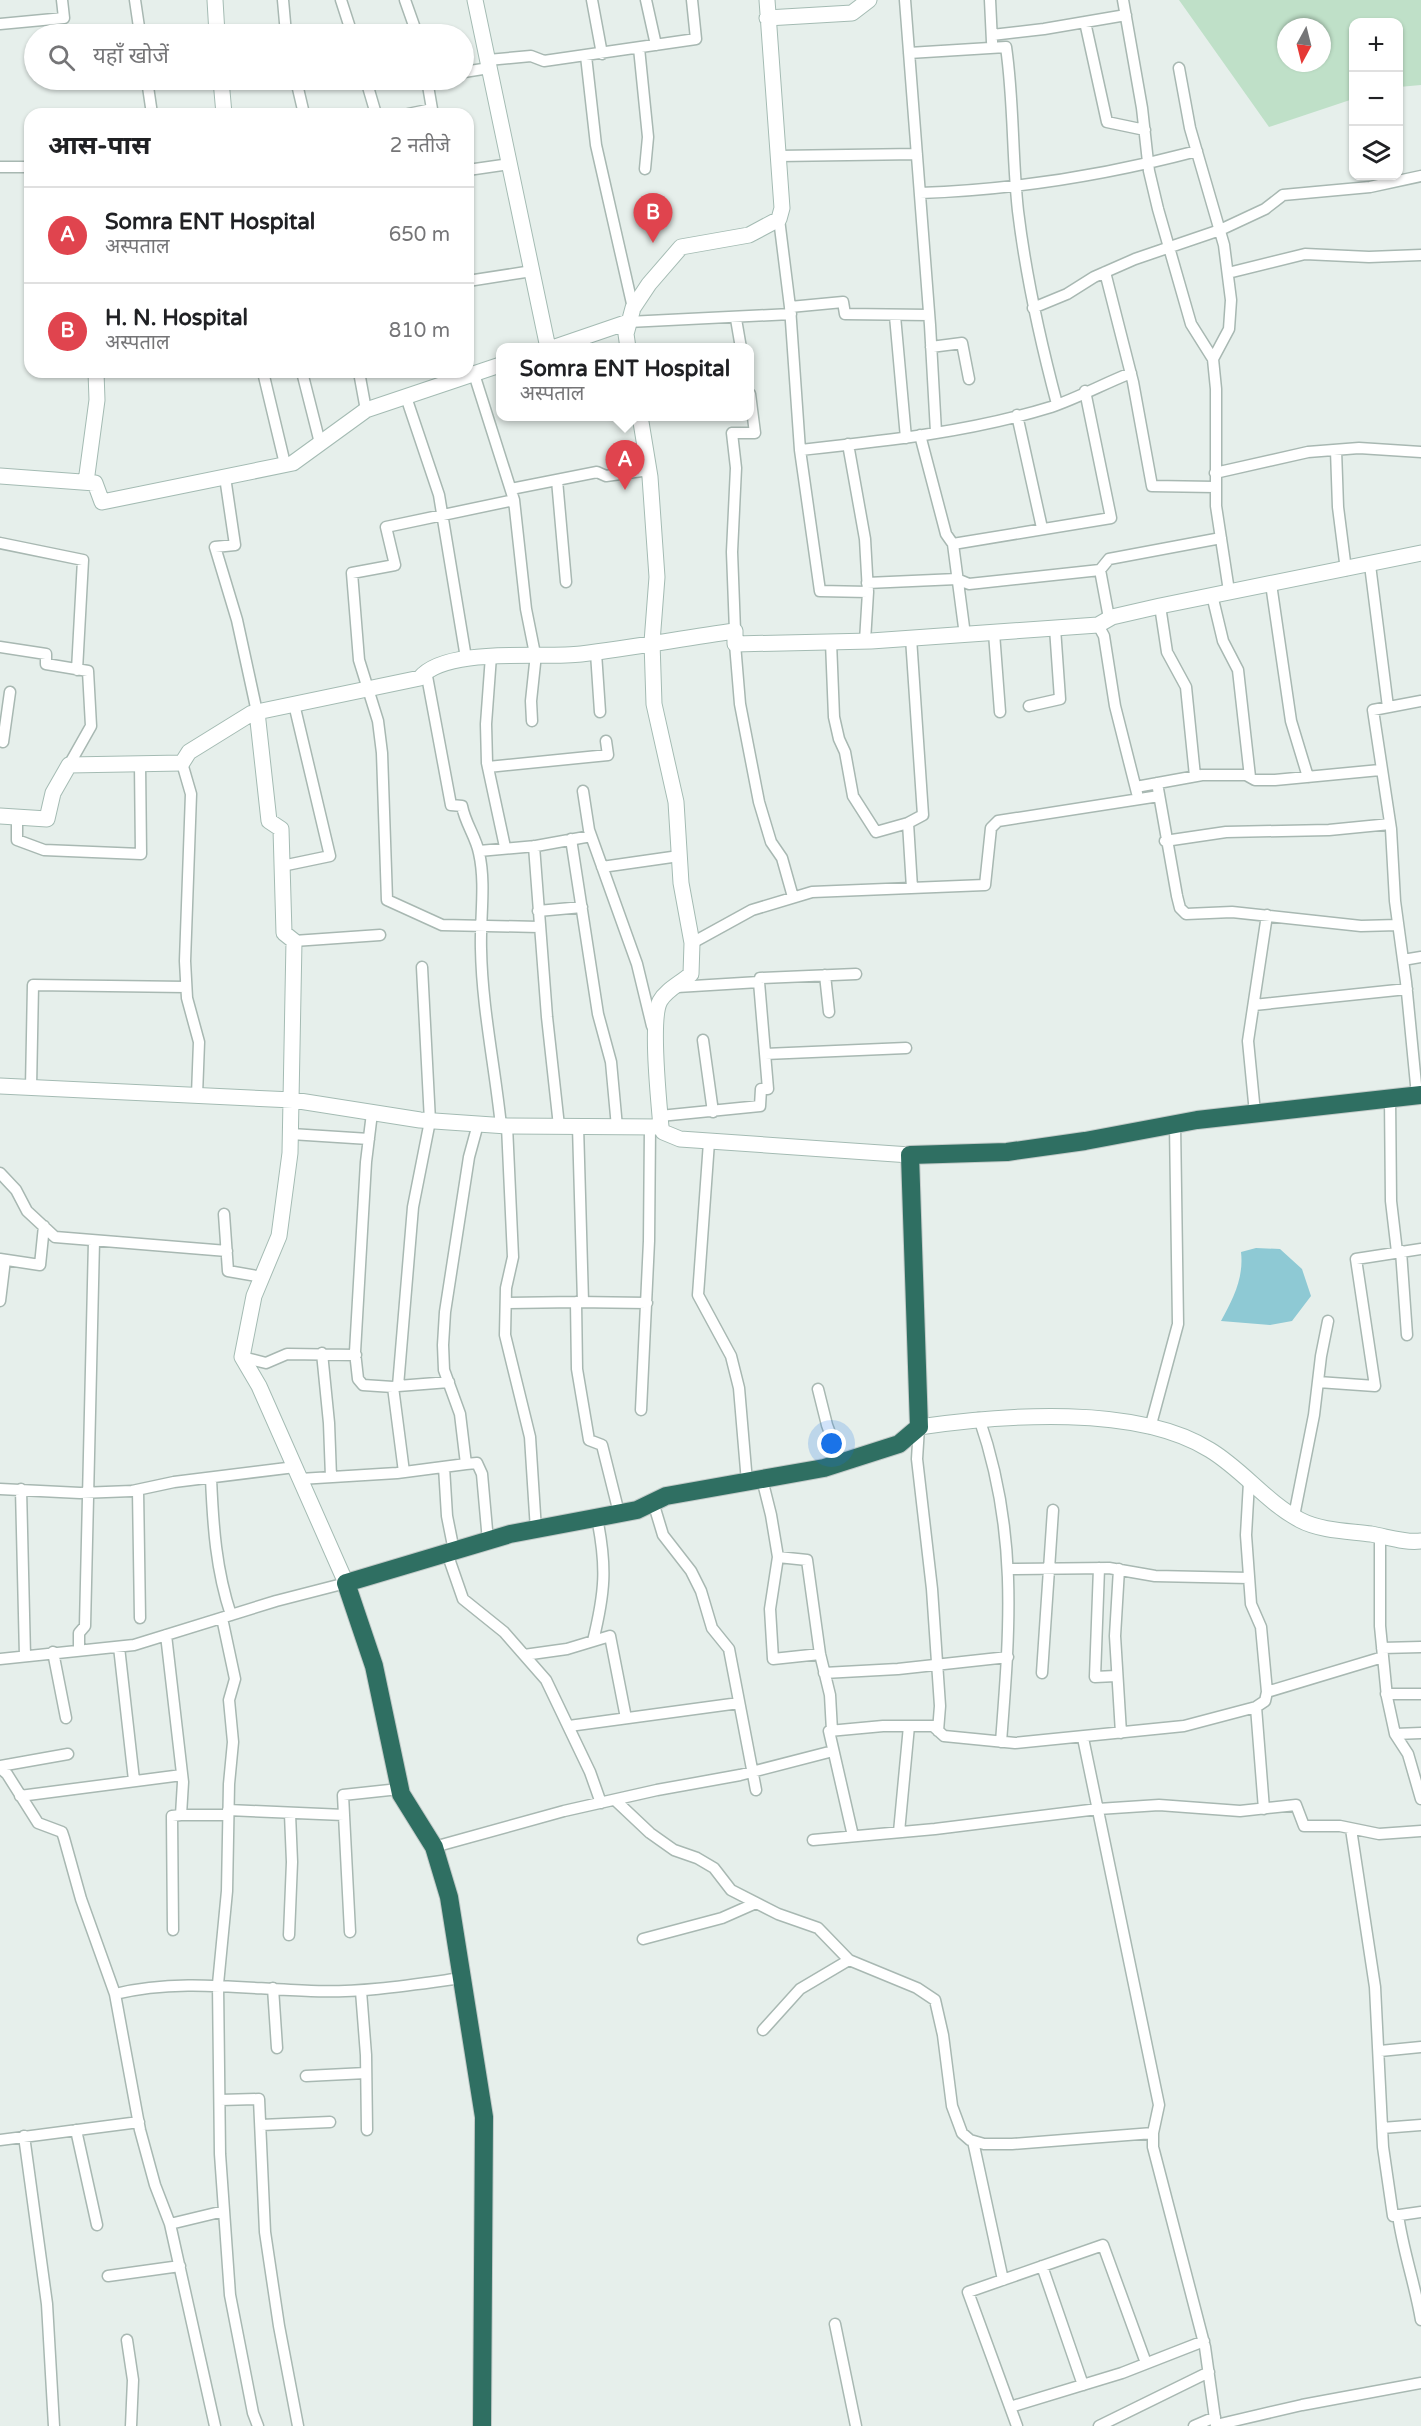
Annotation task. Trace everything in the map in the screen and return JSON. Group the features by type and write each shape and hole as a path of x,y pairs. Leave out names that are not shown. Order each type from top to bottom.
{"highway":[{"path":"482,2426 484,2117 462,1978 448,1897 434,1847 399,1789 374,1666 346,1583 488,1541 637,1510 666,1496 841,1463 899,1444 919,1427 910,1155 1007,1152 1085,1141 1175,1124 1419,1095"}],"street":[{"path":"0,24 64,18 62,0"},
{"path":"135,0 139,24"},
{"path":"215,0 217,24"},
{"path":"282,0 285,24"},
{"path":"341,0 349,24"},
{"path":"405,0 413,24"},
{"path":"475,0 549,343"},
{"path":"592,0 602,54"},
{"path":"646,0 656,45"},
{"path":"474,69 531,56 544,62 696,39 692,0"},
{"path":"767,0 782,208 779,219 791,311 800,450 820,591 959,580 969,584 1100,570"},
{"path":"767,18 852,13 869,0"},
{"path":"905,0 930,315 936,432"},
{"path":"990,0 993,48"},
{"path":"1124,0 1149,164 1168,247 1191,324 1213,358 1216,388 1215,487 1229,591"},
{"path":"992,35 1126,15"},
{"path":"1085,22 1107,122 1145,130"},
{"path":"909,53 1006,47 1012,87 1017,187 1026,273 1057,404"},
{"path":"639,48 648,137 645,169"},
{"path":"586,56 596,145 633,308"},
{"path":"1179,68 1197,151 1220,230 1228,273 1231,300 1229,329 1213,358"},
{"path":"148,90 151,108"},
{"path":"222,90 223,108"},
{"path":"298,90 303,108"},
{"path":"369,90 374,108"},
{"path":"429,90 432,108"},
{"path":"920,193 1017,187 1149,164 1197,151"},
{"path":"778,156 917,154"},
{"path":"474,169 510,164"},
{"path":"0,167 24,167"},
{"path":"1033,308 1067,294 1105,272 1168,247 1220,230 1265,208 1283,195 1370,187 1421,176"},
{"path":"628,343 628,322 633,308 649,284 681,247 749,235 779,219"},
{"path":"1228,273 1305,254 1369,257 1421,255"},
{"path":"474,280 532,271"},
{"path":"1105,272 1131,373 1152,486 1215,487"},
{"path":"565,343 628,322 736,319 843,302 845,314 930,315"},
{"path":"895,315 906,438"},
{"path":"736,319 740,343"},
{"path":"932,347 962,343 969,379"},
{"path":"474,373 496,366"},
{"path":"800,450 906,438 1017,415 1057,404 1131,373"},
{"path":"86,482 97,400 96,378"},
{"path":"264,378 285,464"},
{"path":"304,378 320,444"},
{"path":"360,378 366,410"},
{"path":"0,476 95,483 102,502 225,477 293,462 366,410 458,378"},
{"path":"470,378 513,495 526,609 536,654 531,701 532,721"},
{"path":"953,544 1112,518 1085,391"},
{"path":"406,397 439,495 466,658"},
{"path":"1017,415 1042,528"},
{"path":"641,421 649,470 657,577 652,642 654,704 676,802 681,883 692,943 691,974 677,987 665,993 658,1004 657,1123 641,1410"},
{"path":"753,421 755,433 732,433 736,468 732,552 740,704 759,802 771,842 782,858 793,897"},
{"path":"921,435 946,534 953,544 965,635"},
{"path":"848,444 865,539 868,587 865,641"},
{"path":"1215,473 1308,452 1359,448 1421,452"},
{"path":"1336,450 1338,507 1346,570"},
{"path":"539,927 442,925 387,900 382,753 369,688 359,660 352,573 395,566 386,527 442,517 557,480 597,472 606,476 649,470"},
{"path":"225,477 235,545 215,547 226,592 237,620 257,712 269,821 281,829 284,933 294,941 380,935"},
{"path":"557,480 566,582"},
{"path":"1138,798 1115,706 1104,636 1100,570 1109,559 1221,538"},
{"path":"0,543 83,560 77,670"},
{"path":"197,1095 199,1042 186,987 191,794 182,763 189,752 257,712 420,678 426,671 466,658 536,654 571,656 652,642 735,638 865,641 994,633 1103,622 1160,606 1229,591 1346,570 1421,553"},
{"path":"1370,565 1388,707"},
{"path":"1271,584 1292,721 1308,777"},
{"path":"1212,595 1223,641 1238,670 1250,777"},
{"path":"1160,606 1167,652 1186,687 1195,776"},
{"path":"1029,706 1060,699 1054,628"},
{"path":"994,633 1000,712"},
{"path":"831,642 834,717 838,739 845,752 854,796 876,832 908,823 923,815 911,638"},
{"path":"0,647 46,654 46,664 88,671 92,726 53,793 47,819 0,816"},
{"path":"596,652 600,712"},
{"path":"491,656 486,724 488,767 505,847"},
{"path":"426,671 452,805 462,806 464,819 479,851 483,884 481,927 484,992 504,1126 513,1257 506,1303 505,1335 530,1437 536,1530"},
{"path":"0,741 3,742 10,692"},
{"path":"1419,1095 1398,925 1390,824 1380,770 1373,710 1421,701"},
{"path":"282,866 330,856 294,704"},
{"path":"488,767 608,755 606,741"},
{"path":"69,765 182,763"},
{"path":"17,817 17,840 44,850 141,854 141,764"},
{"path":"1136,786 1195,776 1246,775 1255,780 1380,770"},
{"path":"1157,783 1165,841 1177,896 1180,908 1186,914 1232,912 1361,926 1398,925"},
{"path":"583,791 591,836 637,964 656,1038"},
{"path":"692,943 752,910 812,892 986,885 991,828 998,821 1159,796"},
{"path":"908,823 912,888"},
{"path":"1165,841 1226,832 1329,830 1390,824"},
{"path":"479,851 534,846 591,836"},
{"path":"570,838 598,1014 611,1062 616,1127"},
{"path":"534,846 539,927 559,1126"},
{"path":"602,867 626,861 679,856"},
{"path":"538,911 582,907"},
{"path":"1255,1113 1248,1041 1268,915"},
{"path":"0,1659 119,1647 346,1583 259,1386 243,1357 254,1296 279,1236 293,1100 294,941"},
{"path":"1403,960 1421,957"},
{"path":"404,1472 396,1387 413,1206 430,1121 422,967"},
{"path":"0,1086 293,1100 430,1121 504,1126 616,1127 657,1123 760,1106 761,1089 768,1089 760,978 856,974"},
{"path":"825,975 829,1012"},
{"path":"677,987 759,982"},
{"path":"31,1088 33,985 186,987"},
{"path":"1254,1005 1407,989"},
{"path":"703,1040 713,1112"},
{"path":"765,1054 906,1048"},
{"path":"1390,1098 1391,1201 1399,1252 1407,1335"},
{"path":"372,1113 356,1355 358,1379 363,1385 396,1387 449,1382"},
{"path":"657,1123 663,1132 680,1140 910,1155"},
{"path":"466,1464 460,1414 444,1370 445,1312 469,1157 478,1124"},
{"path":"1150,1428 1178,1324 1175,1124"},
{"path":"578,1126 577,1369 589,1440 602,1444 619,1514"},
{"path":"291,1134 369,1139"},
{"path":"709,1142 698,1295 731,1356 755,1480 771,1515 778,1557 770,1609 769,1630 773,1659 820,1654"},
{"path":"0,1173 16,1190 27,1211 55,1237 227,1251"},
{"path":"224,1214 228,1271 262,1277"},
{"path":"0,1301 2,1259 40,1265 44,1226"},
{"path":"79,1650 79,1633 85,1626 94,1241"},
{"path":"1318,1382 1376,1386 1356,1259 1421,1249"},
{"path":"506,1303 647,1303"},
{"path":"1294,1516 1328,1321"},
{"path":"322,1353 330,1423 331,1476"},
{"path":"243,1357 266,1364 286,1354 356,1355"},
{"path":"818,1389 827,1425 841,1463"},
{"path":"938,1731 940,1706 932,1589 917,1459 919,1427 979,1418 1079,1417 1166,1431 1210,1450 1294,1516 1322,1527 1421,1541"},
{"path":"979,1418 1003,1509 1009,1569 1008,1657 1001,1742"},
{"path":"0,1489 88,1492 138,1490 211,1478 297,1473 331,1476 404,1472 477,1463 482,1474 488,1541"},
{"path":"444,1467 451,1552 463,1599 504,1632 546,1680 569,1726 602,1803"},
{"path":"211,1478 215,1547 236,1679 229,1700 233,1742 228,1812 227,1891 218,1984 224,2211 230,2295 255,2426"},
{"path":"832,1731 933,1726 944,1736 1001,1742 1083,1738 1184,1726 1256,1707 1265,1701 1267,1692 1261,1627 1251,1604 1246,1535 1249,1482"},
{"path":"21,1489 25,1656"},
{"path":"138,1490 140,1618"},
{"path":"653,1502 663,1535 691,1571 700,1590 712,1628 729,1649 750,1772 756,1790"},
{"path":"1042,1673 1053,1510"},
{"path":"593,1641 603,1599 605,1572 597,1518"},
{"path":"1380,1536 1382,1652 1386,1694 1395,1734 1408,1754 1421,1797"},
{"path":"778,1557 807,1560 820,1654 830,1695 832,1731 829,1731 853,1836"},
{"path":"1009,1569 1099,1568 1119,1569 1148,1575 1249,1578"},
{"path":"1099,1568 1095,1677 1116,1676"},
{"path":"1119,1569 1115,1636 1121,1733"},
{"path":"166,1635 182,1775 181,1815"},
{"path":"524,1655 567,1649 610,1636 626,1718"},
{"path":"119,1647 134,1780"},
{"path":"1267,1692 1382,1652 1421,1647"},
{"path":"53,1652 66,1718"},
{"path":"824,1672 936,1665 1008,1657"},
{"path":"1386,1694 1421,1694"},
{"path":"569,1726 739,1703"},
{"path":"1256,1707 1264,1809"},
{"path":"899,1832 909,1726"},
{"path":"1395,1734 1421,1733"},
{"path":"1083,1738 1159,2105 1153,2133 1153,2147 1204,2341 1216,2423"},
{"path":"434,1847 602,1803 750,1772 833,1751"},
{"path":"0,1767 68,1754"},
{"path":"0,1767 7,1774 38,1824 62,1832 81,1899 115,1994 139,2122 155,2185 170,2224 215,2426"},
{"path":"20,1796 182,1775"},
{"path":"350,1932 343,1795 399,1789"},
{"path":"615,1800 650,1833 674,1850 697,1858 714,1868 731,1890 756,1903 818,1928 849,1960 917,1988 935,2000 943,2035 952,2106 962,2133 973,2140 1012,2144 1153,2133"},
{"path":"813,1840 1098,1809 1159,1805 1240,1811 1296,1805 1304,1826 1351,1829 1378,1834 1421,1831"},
{"path":"173,1930 172,1816 228,1812 344,1815"},
{"path":"290,1814 292,1862 290,1935"},
{"path":"1351,1829 1375,1988 1380,2051 1382,2128 1393,2216 1421,2212"},
{"path":"643,1939 723,1918 756,1903"},
{"path":"763,2030 800,1989 849,1960"},
{"path":"115,1994 218,1984 361,1991 462,1978"},
{"path":"273,1988 277,2048"},
{"path":"361,1991 367,2130"},
{"path":"1380,2051 1421,2047"},
{"path":"306,2076 366,2073"},
{"path":"220,2100 259,2099 265,2232 279,2326 298,2426"},
{"path":"0,2140 139,2122"},
{"path":"261,2125 330,2122"},
{"path":"1382,2128 1421,2125"},
{"path":"76,2130 98,2225"},
{"path":"24,2136 48,2304 54,2426"},
{"path":"973,2140 1003,2280"},
{"path":"170,2224 224,2211"},
{"path":"1398,2215 1403,2251 1417,2273 1421,2320"},
{"path":"1017,2426 968,2292 1103,2245 1146,2363"},
{"path":"108,2276 180,2266"},
{"path":"1042,2266 1083,2385"},
{"path":"835,2324 856,2426"},
{"path":"127,2340 133,2380 131,2426"},
{"path":"1010,2407 1083,2385 1204,2341"},
{"path":"1099,2426 1121,2421 1209,2372"},
{"path":"1194,2426 1421,2383"}],"green space":[{"path":"1179,0 1421,0 1421,85 1403,87 1403,18 1349,18 1349,100 1269,127"}],"water":[{"path":"1256,1248 1280,1249 1302,1269 1311,1296 1292,1321 1270,1325 1221,1321 1239,1279 1241,1252"}],"place":[{"name":"H. N. Hospital","path":"653,243"},
{"name":"Somra ENT Hospital","path":"625,490"}]}
